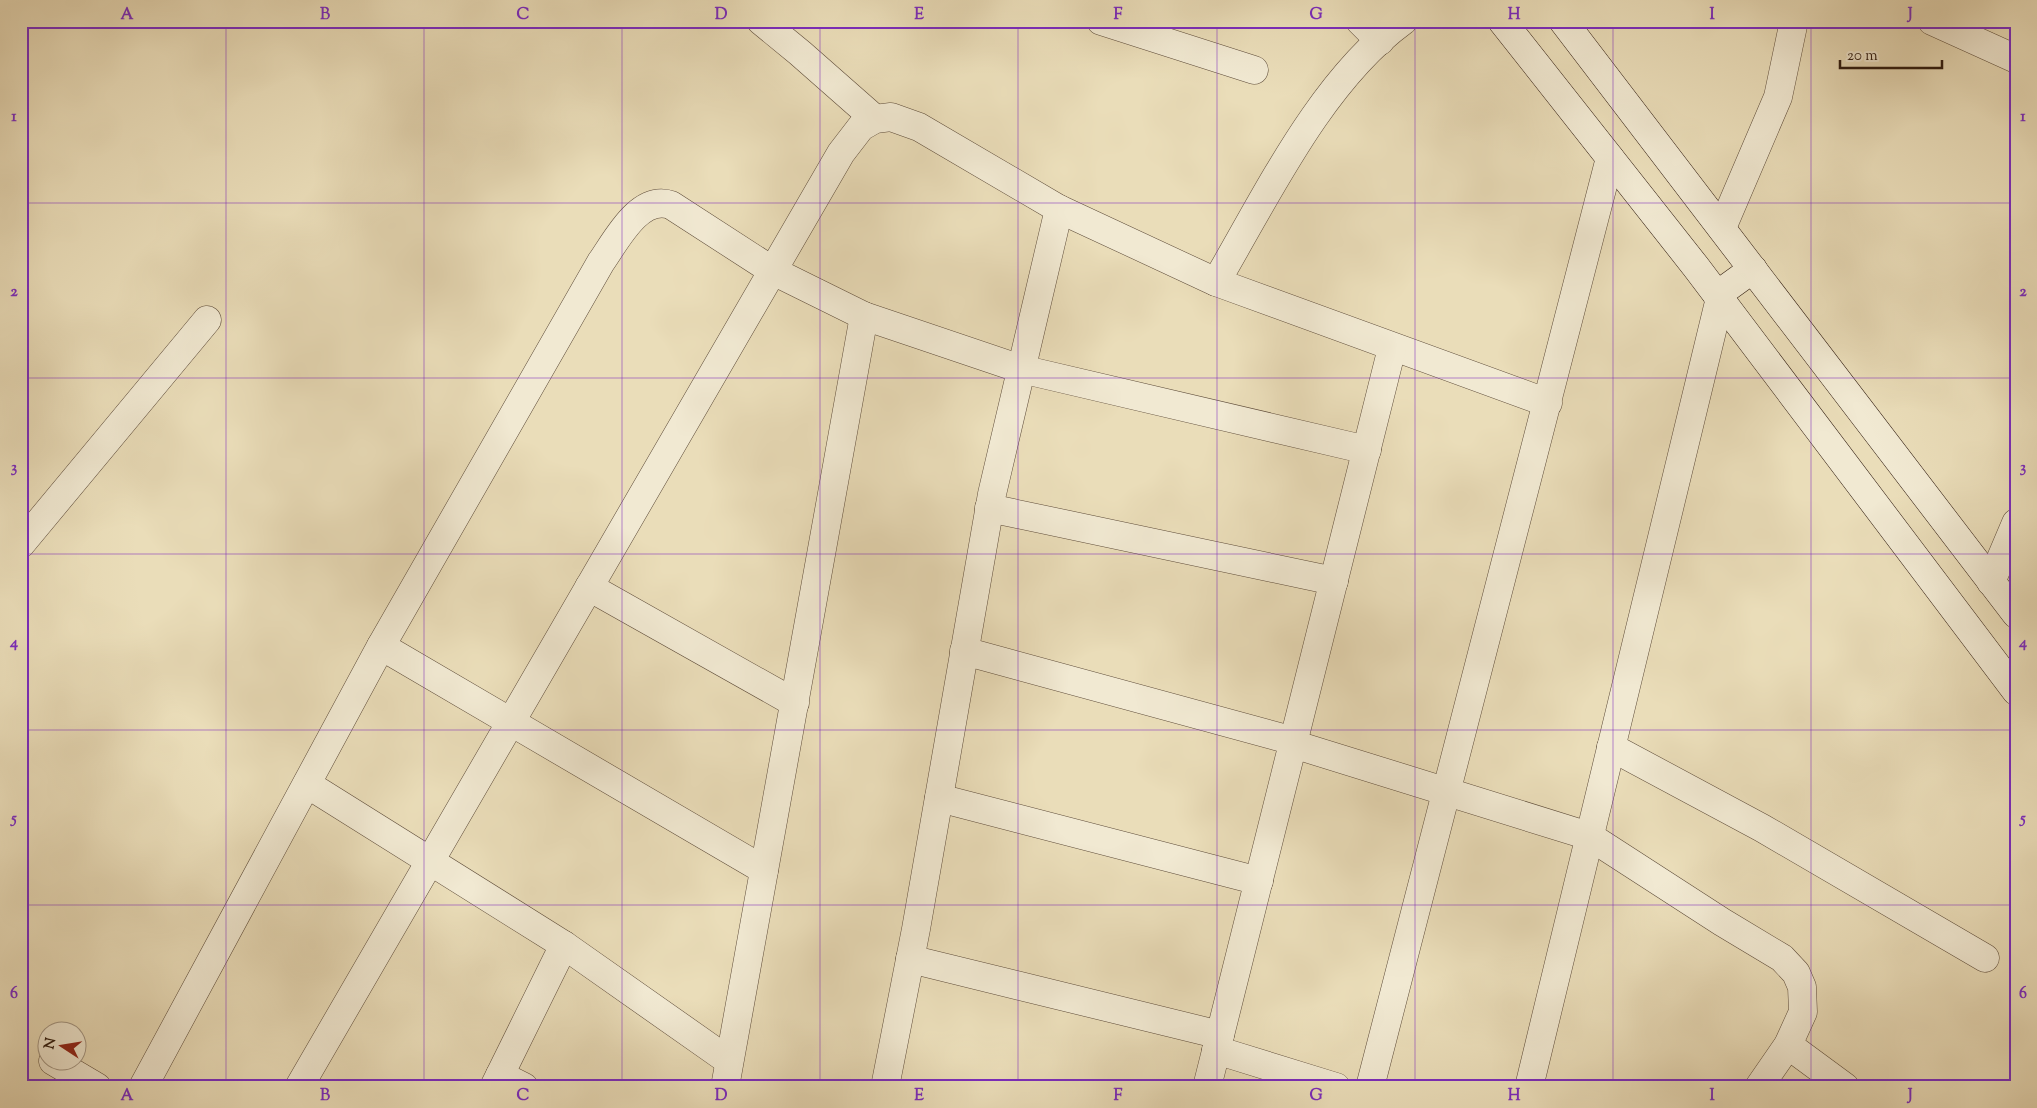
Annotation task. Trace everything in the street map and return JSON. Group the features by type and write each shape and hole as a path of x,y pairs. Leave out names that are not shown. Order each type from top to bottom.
{"street":[{"path":"761,21 800,52 875,119"},
{"path":"1101,21 1254,70"},
{"path":"1360,21 1380,40"},
{"path":"1216,282 1306,130 1350,68 1402,21"},
{"path":"1502,21 1718,297 2016,691"},
{"path":"1563,21 2016,614"},
{"path":"1722,228 1778,97 1794,21"},
{"path":"1932,21 2016,59"},
{"path":"299,1087 841,153 861,127 875,119 891,117 919,127 1059,209 1216,282 1392,348 1548,403"},
{"path":"1370,1087 1610,158"},
{"path":"144,1087 381,646 600,262 630,222 641,212 656,203 671,205 773,271 864,316 1021,369 1367,450"},
{"path":"885,1087 939,798 989,508 1059,209"},
{"path":"1529,1087 1718,297 1753,269"},
{"path":"307,784 564,944 727,1074 864,316"},
{"path":"21,544 207,320"},
{"path":"1207,1087 1392,348"},
{"path":"989,508 1334,581"},
{"path":"1991,582 2016,523"},
{"path":"589,587 795,703"},
{"path":"381,646 764,870"},
{"path":"964,651 1293,742 1589,836 1722,922 1782,958 1796,973 1802,987 1803,1012 1788,1045 1759,1087"},
{"path":"1611,747 1762,828 1985,958"},
{"path":"939,798 1259,881"},
{"path":"524,1087 497,1081 564,944"},
{"path":"910,959 1218,1043 1336,1087"},
{"path":"1788,1045 1844,1087"},
{"path":"68,1070 97,1087"}]}
